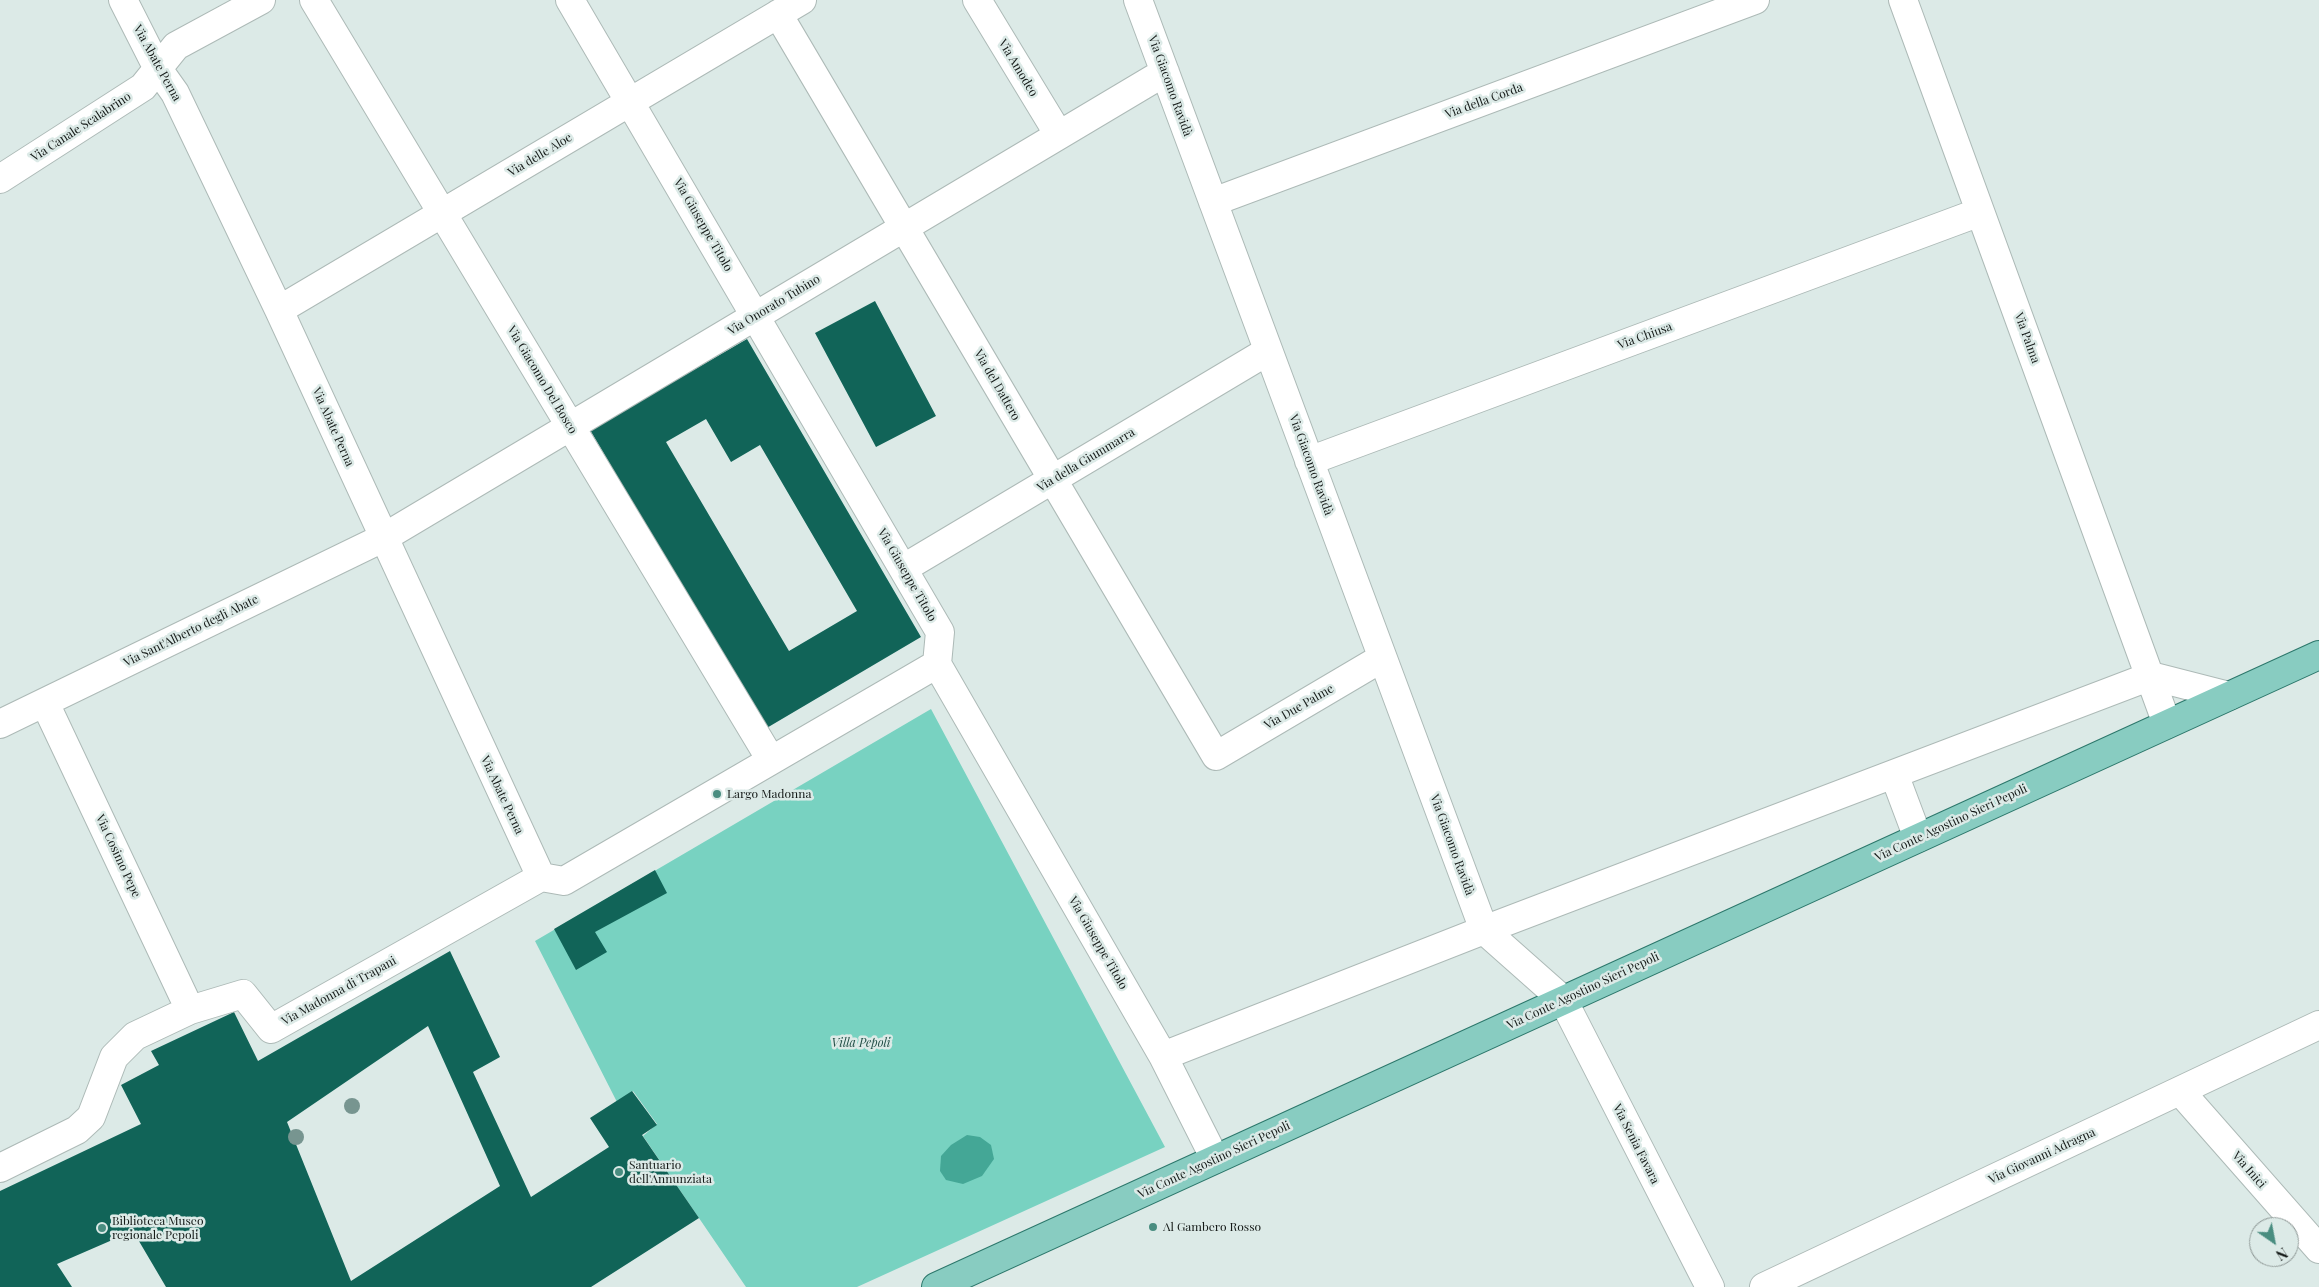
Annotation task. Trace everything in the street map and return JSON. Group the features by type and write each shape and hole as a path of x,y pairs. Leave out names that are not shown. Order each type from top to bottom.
{"main road":[{"name":"Via Conte Agostino Sieri Pepoli","path":"936,1287 2319,655"}],"street":[{"name":"Via Abate Perna","path":"123,0 158,69 175,93 279,310 537,868"},
{"name":"Via Canale Scalabrino","path":"0,179 142,87 176,46 261,0"},
{"name":"Via Giacomo Del Bosco","path":"314,0 771,760"},
{"name":"Via Giuseppe Titolo","path":"570,0 631,101 940,632 937,664 1163,1056 1215,1159"},
{"name":"Via delle Aloe","path":"279,310 802,0"},
{"name":"Via Amodeo","path":"977,0 1059,135"},
{"name":"Via Giacomo Ravidà","path":"1138,0 1484,930"},
{"name":"Via della Corda","path":"1213,202 1756,0"},
{"name":"Via Palma","path":"1903,0 2167,724"},
{"name":"Via del Dattero","path":"778,14 1216,756"},
{"name":"Via Onorato Tubino","path":"383,538 1165,72"},
{"name":"Via Chiusa","path":"1309,461 1980,212"},
{"name":"Via della Giummarra","path":"904,568 1268,351"},
{"name":"Via Sant'Alberto degli Abate","path":"0,724 383,538"},
{"name":"Via Due Palme","path":"1216,756 1382,658"},
{"path":"537,868 564,882 937,664"},
{"path":"1163,1056 1484,930 2151,676 2229,696"},
{"name":"Via Cosimo Pepe","path":"45,702 190,1010"},
{"path":"1894,774 1918,838"},
{"name":"Via Madonna di Trapani","path":"0,1168 77,1130 91,1117 114,1057 135,1036 190,1010 243,994 272,1029 512,893 537,868"},
{"path":"1484,930 1563,1000"},
{"name":"Via Senia Favara","path":"1563,1000 1710,1287"},
{"name":"Via Giovanni Adragna","path":"1764,1287 2319,1025"},
{"name":"Via Inici","path":"2180,1090 2319,1249"}],"green space":[{"name":"Villa Pepoli","path":"931,709 1165,1147 857,1287 746,1287 643,1136 657,1124 633,1091 617,1102 535,941"}],"shaded area":[{"path":"967,1135 980,1137 991,1145 994,1159 982,1176 963,1184 946,1180 940,1171 941,1156 951,1145"}],"building":[{"path":"875,301 936,416 876,447 815,333"},
{"path":"747,339 921,637 765,729 590,430","holes":["706,419 731,462 760,445 857,611 789,651 666,442"]},
{"path":"655,870 667,893 595,932 607,952 576,970 554,929"},
{"path":"450,951 500,1057 473,1072 531,1197 609,1147 590,1118 632,1091 657,1125 642,1135 699,1218 591,1287 166,1287 133,1231 57,1264 72,1287 0,1287 0,1191 141,1124 121,1085 159,1065 151,1051 234,1012 258,1061","holes":["428,1026 500,1186 351,1281 287,1122"]}],"place":[{"name":"Largo Madonna","path":"717,794"},
{"name":"Santuario dell'Annunziata","path":"619,1172"},
{"name":"Al Gambero Rosso","path":"1153,1227"},
{"name":"Biblioteca Museo regionale Pepoli","path":"102,1228"}]}
